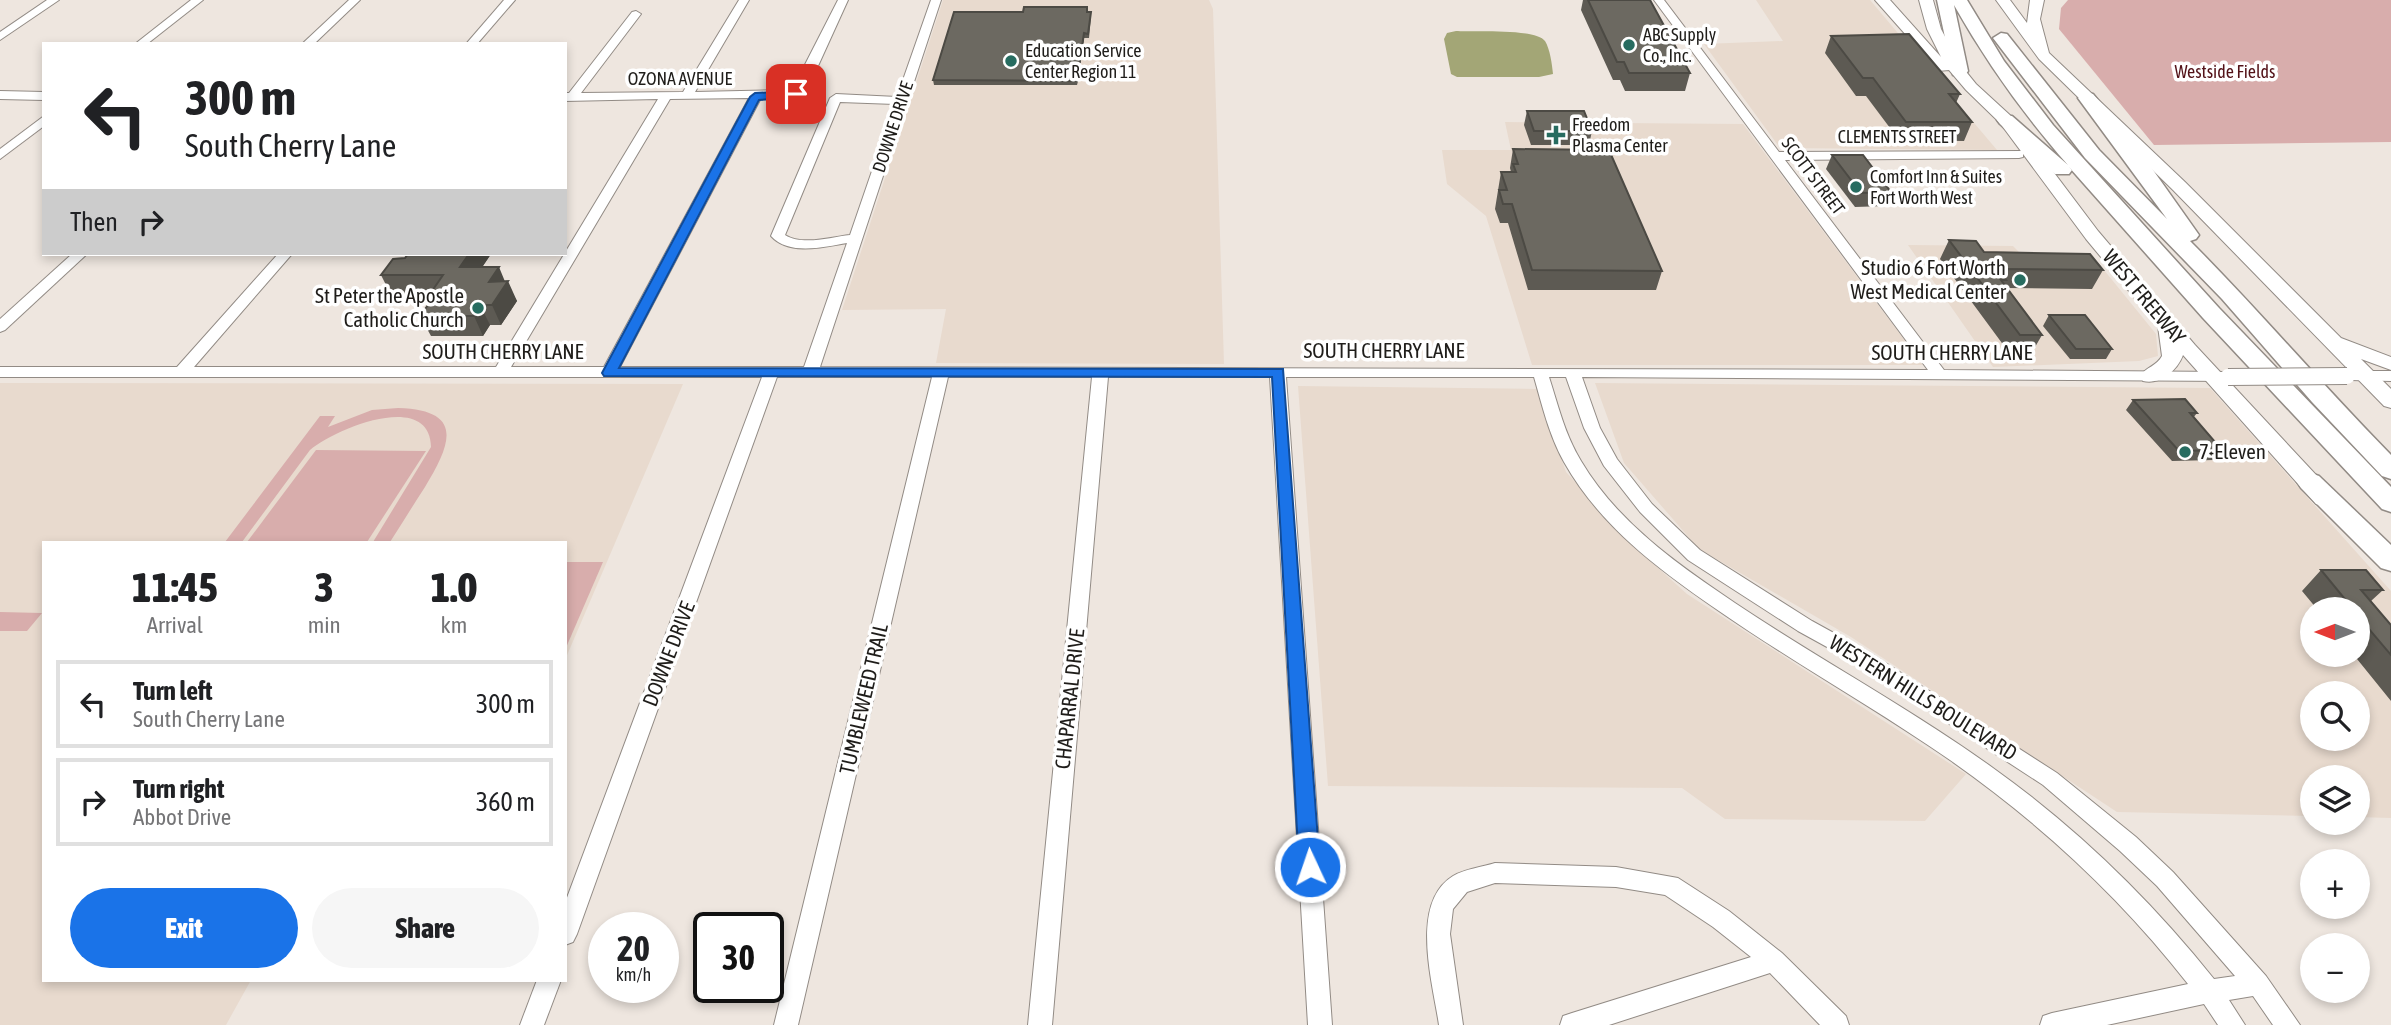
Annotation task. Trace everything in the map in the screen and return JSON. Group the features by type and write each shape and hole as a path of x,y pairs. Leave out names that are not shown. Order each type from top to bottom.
{"highway":[{"path":"1945,0 1959,71"},
{"name":"WEST FREEWAY","path":"1959,0 1996,63 2030,109 2211,313 2391,503"},
{"path":"1979,0 2018,63 2092,155 2230,294 2320,397 2391,470"},
{"path":"2087,98 2134,157 2180,224 2218,270 2230,294"},
{"path":"2006,120 2044,152 2185,295 2211,313"},
{"path":"2310,482 2391,561"}],"main road":[{"path":"1882,0 2092,235"},
{"name":"WEST FREEWAY","path":"1926,0 1934,29 1959,71 2006,120 2092,235 2168,326 2220,377 2391,574"},
{"path":"2003,0 2044,56 2322,331 2356,376 2391,401"},
{"path":"2037,0 2033,19 2044,56"},
{"path":"2150,376 2164,370 2171,361 2175,348 2168,326"},
{"path":"2322,331 2351,349 2391,364"}],"street":[{"path":"0,37 54,0"},
{"path":"143,42 198,0"},
{"path":"309,42 355,0"},
{"path":"473,42 510,0"},
{"path":"686,97 744,0"},
{"name":"OZONA AVENUE","path":"568,97 755,97 796,94 807,77 842,0"},
{"name":"DOWNE DRIVE","path":"810,373 936,0"},
{"name":"SCOTT STREET","path":"1659,0 1939,374"},
{"path":"568,97 636,14"},
{"path":"0,95 42,96"},
{"path":"500,373 666,96"},
{"path":"609,373 755,97"},
{"path":"856,238 803,244 786,242 778,236 834,101 840,97 902,101"},
{"path":"0,155 42,122"},
{"name":"CLEMENTS STREET","path":"1776,156 2019,154"},
{"path":"0,327 78,256"},
{"path":"181,372 283,256"},
{"name":"SOUTH CHERRY LANE","path":"0,372 1572,372 2391,376"},
{"path":"1278,372 1320,1025"},
{"name":"WESTERN HILLS BOULEVARD","path":"1540,372 1555,422 1573,462 1606,508 1651,554 1785,646 1913,723 1987,775 2054,830 2130,900 2173,946 2210,991 2233,1025"},
{"name":"WESTERN HILLS BOULEVARD","path":"1572,372 1592,428 1609,463 1646,508 1694,555 1805,626 1863,658 2050,779 2128,844 2165,879 2258,984 2288,1025"},
{"name":"DOWNE DRIVE","path":"567,929 770,379 769,373"},
{"name":"TUMBLEWEED TRAIL","path":"786,1025 941,373"},
{"name":"CHAPARRAL DRIVE","path":"1040,1025 1100,373"},
{"path":"1451,1025 1438,934 1442,905 1460,884 1495,873 1616,877 1670,885 1721,919 1774,961 1837,1025"},
{"path":"1572,1025 1774,961"},
{"path":"532,1025 547,982"},
{"path":"2052,1025 2210,991 2258,984"}],"shaded area":[{"path":"943,0 1209,0 1213,9 1224,364 936,363 946,309 842,310"},
{"path":"1756,0 1870,0 1997,150 1780,148 1704,44 1783,41"},
{"path":"1517,32 1539,37 1545,41 1548,48 1553,74 1539,77 1457,77 1451,74 1444,39 1447,33"},
{"path":"1505,122 1743,124 1923,365 1532,365 1486,216 1447,184 1442,150 1511,150"},
{"path":"1908,245 2013,246 2020,253 2091,254 2156,334 2158,356 2139,361 1993,367"},
{"path":"0,383 683,384 567,655 567,541 42,541 42,982 250,982 226,1025 0,1025"},
{"path":"1595,383 2210,388 2391,591 2391,818 2370,817 2370,765 2300,765 2300,816 2117,812 1851,637 1699,549 1624,463"},
{"path":"1298,386 1537,389 1566,472 1637,549 1687,594 1966,774 1925,821 1725,819 1682,788 1328,786"}],"green space":[{"name":"Westside Fields","path":"2068,0 2391,0 2391,142 2154,145 2059,29 2061,8"},
{"path":"372,410 419,410 434,415 443,423 446,432 446,444 434,471 391,541 374,541 431,447 426,430 415,420 399,417 359,425 322,441 310,450 243,541 226,541 320,416 335,416 328,427"},
{"path":"316,450 426,451 368,541 248,541"},
{"path":"567,562 603,562 567,645"},
{"path":"0,612 42,613 27,631 0,631"}],"building":[{"name":"ABC Supply Co., Inc.","path":"1588,0 1650,0 1690,73 1629,73 1624,62 1617,62"},
{"name":"Education Service Center Region 11","path":"1024,7 1087,7 1087,12 1091,12 1088,34 1084,33 1077,81 933,80 954,12 1023,12"},
{"path":"1909,34 1960,94 1949,94 1972,122 1906,122 1873,78 1863,78 1831,36"},
{"path":"1527,111 1584,111 1592,131 1534,131"},
{"path":"1513,149 1609,150 1662,271 1532,270 1512,204 1503,204 1499,190 1507,190 1501,172 1516,172 1513,164 1518,164"},
{"path":"1832,155 1863,155 1891,192 1861,193"},
{"path":"1949,240 1976,241 1984,252 2090,254 2103,270 1997,269 2006,280 2001,280 2042,335 2020,335"},
{"path":"468,256 460,267 499,267 489,282 508,281 492,305 480,305 474,316 420,316 436,294 430,294 443,275 381,275 393,259"},
{"path":"2049,315 2085,315 2112,349 2076,349"},
{"path":"2185,399 2197,413 2190,413 2222,450 2179,451 2133,400"},
{"path":"2321,570 2366,570 2383,590 2361,590 2367,597 2343,597"},
{"path":"2370,600 2391,625 2391,655 2370,630"}],"place":[{"name":"ABC Supply Co., Inc.","path":"1629,45"},
{"name":"Education Service Center Region 11","path":"1011,61"},
{"name":"Freedom Plasma Center","path":"1556,135"},
{"name":"Comfort Inn & Suites Fort Worth West","path":"1856,187"},
{"name":"Studio 6 Fort Worth West Medical Center","path":"2020,280"},
{"name":"St Peter the Apostle Catholic Church","path":"478,308"},
{"name":"7-Eleven","path":"2185,452"}],"route":[{"path":"796,94 755,97 609,373 1278,372 1310,867"}]}
